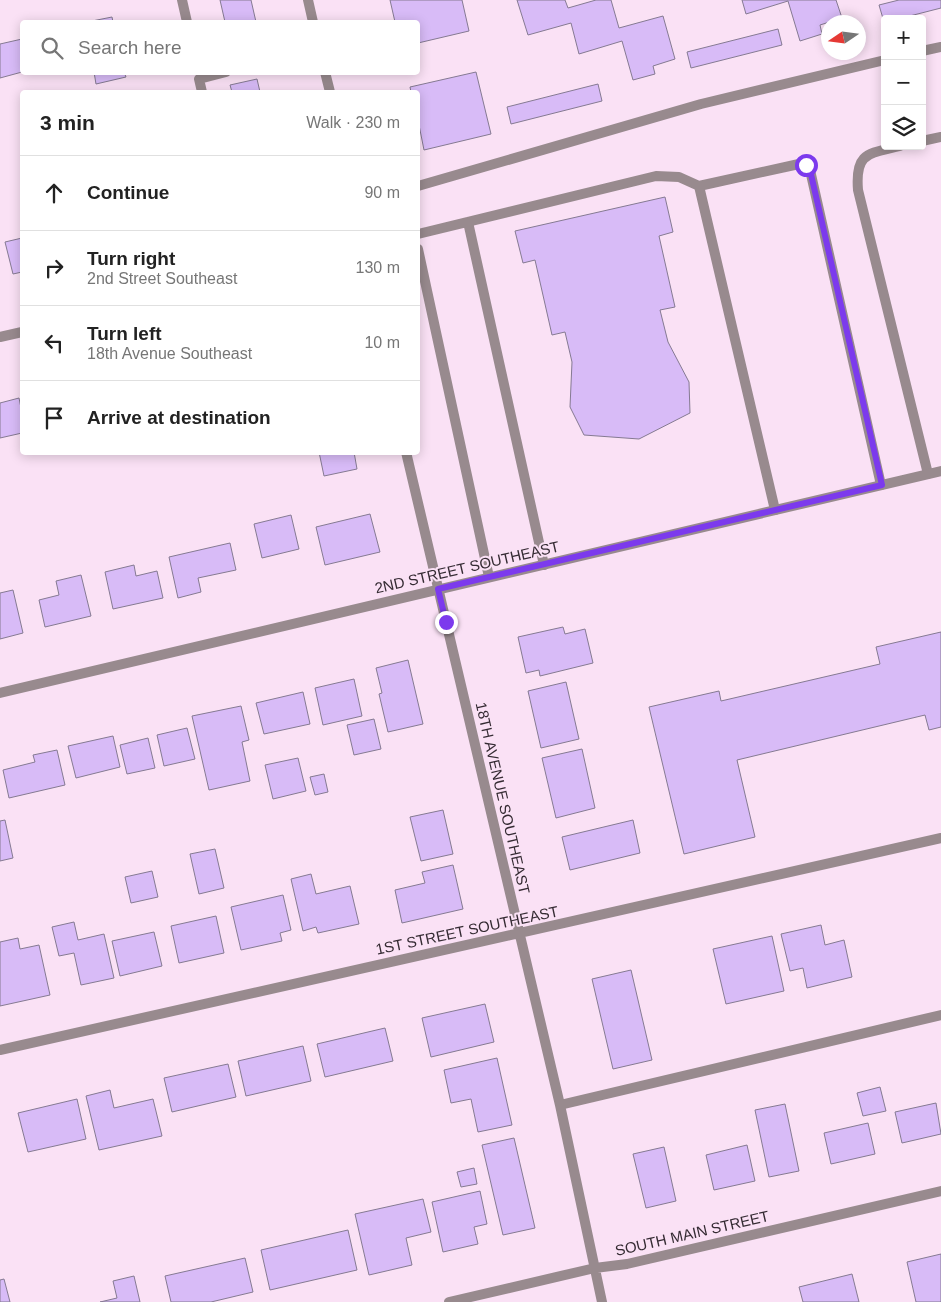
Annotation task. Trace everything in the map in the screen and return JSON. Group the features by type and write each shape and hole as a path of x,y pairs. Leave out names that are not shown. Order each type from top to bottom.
{"street":[{"path":"182,0 187,20"},
{"path":"308,0 313,20"},
{"path":"926,50 941,47"},
{"path":"420,185 701,104 881,61"},
{"path":"326,75 330,90"},
{"path":"198,76 202,90"},
{"path":"926,140 941,137"},
{"path":"883,150 874,152 862,159 857,170 858,180 928,474"},
{"path":"420,234 656,176 679,176 699,186 799,164 806,165 810,170 882,485"},
{"path":"699,186 775,510"},
{"path":"468,222 544,565"},
{"path":"420,258 490,577"},
{"path":"0,337 20,332"},
{"name":"18TH AVENUE SOUTHEAST","path":"407,455 520,932 602,1302"},
{"name":"2ND STREET SOUTHEAST","path":"0,693 941,472"},
{"name":"1ST STREET SOUTHEAST","path":"0,1050 941,838"},
{"path":"560,1106 941,1015"},
{"name":"SOUTH MAIN STREET","path":"449,1302 595,1268 627,1264 941,1190"}],"building":[{"path":"220,0 251,0 256,20 225,20"},
{"path":"390,0 462,0 469,31 420,43 420,20 395,20"},
{"path":"517,0 565,0 568,8 596,0 611,0 619,28 663,16 675,59 653,66 655,74 633,80 622,41 579,54 571,23 528,35"},
{"path":"742,0 836,0 841,15 821,15 821,34 800,41 788,1 746,14"},
{"path":"899,0 941,0 941,8 914,15 882,15 879,5"},
{"path":"112,17 113,20 97,20"},
{"path":"778,29 782,45 691,68 687,52"},
{"path":"20,39 20,73 0,78 0,44"},
{"path":"476,72 491,134 424,150 420,130 420,90 411,90 410,87"},
{"path":"94,75 125,75 126,77 96,84"},
{"path":"257,79 260,90 231,90 230,85"},
{"path":"598,84 602,101 511,124 507,107"},
{"path":"665,197 673,232 659,236 675,307 660,310 668,342 689,382 690,413 639,439 584,435 570,407 572,362 565,332 552,335 535,260 523,263 515,231"},
{"path":"20,238 20,272 13,274 5,242"},
{"path":"19,398 20,433 0,438 0,403"},
{"path":"320,455 355,455 357,469 324,476"},
{"path":"370,514 380,552 325,565 316,527"},
{"path":"291,515 299,549 262,558 254,524"},
{"path":"230,543 236,570 198,578 201,592 178,598 169,557"},
{"path":"134,565 136,576 157,571 163,598 113,609 105,572"},
{"path":"81,575 91,616 45,627 39,600 59,595 56,581"},
{"path":"13,590 23,633 0,639 0,593"},
{"path":"563,627 565,634 585,629 593,663 540,676 539,670 526,673 518,637"},
{"path":"941,632 941,727 929,730 925,715 737,760 755,837 684,854 649,707 719,691 721,701 880,664 876,647"},
{"path":"408,660 423,724 388,732 379,694 382,693 376,668"},
{"path":"354,679 362,716 323,725 315,688"},
{"path":"566,682 579,739 541,748 528,691"},
{"path":"303,692 310,724 264,734 256,703"},
{"path":"241,706 249,740 242,742 250,781 209,790 192,716"},
{"path":"374,719 381,749 354,755 347,725"},
{"path":"187,728 195,759 164,766 157,735"},
{"path":"113,736 120,767 76,778 68,746"},
{"path":"148,738 155,768 127,774 120,745"},
{"path":"582,749 595,808 556,818 542,758"},
{"path":"57,750 65,785 9,798 3,770 35,762 33,755"},
{"path":"298,758 306,791 273,799 265,765"},
{"path":"324,774 328,792 315,795 310,777"},
{"path":"443,810 453,854 421,861 410,817"},
{"path":"5,820 13,858 0,861 0,821"},
{"path":"633,820 640,853 570,870 562,837"},
{"path":"215,849 224,888 199,894 190,854"},
{"path":"453,865 463,909 402,923 395,890 425,883 422,872"},
{"path":"152,871 158,897 131,903 125,877"},
{"path":"311,874 316,894 350,886 359,924 318,933 316,927 303,931 291,879"},
{"path":"283,895 291,930 280,933 282,941 241,950 231,907"},
{"path":"216,916 224,953 179,963 171,926"},
{"path":"74,922 78,940 104,934 114,978 81,985 74,953 59,956 52,927"},
{"path":"821,925 825,945 844,940 852,977 807,988 803,968 790,971 781,934"},
{"path":"154,932 162,966 120,976 112,941"},
{"path":"772,936 784,991 726,1004 713,949"},
{"path":"18,938 20,949 39,945 50,995 0,1006 0,942"},
{"path":"631,970 652,1060 613,1069 592,979"},
{"path":"485,1004 494,1042 431,1057 422,1018"},
{"path":"385,1028 393,1061 325,1077 317,1044"},
{"path":"303,1046 311,1081 246,1096 238,1061"},
{"path":"497,1058 512,1125 478,1132 471,1099 451,1103 444,1070"},
{"path":"228,1064 236,1097 172,1112 164,1078"},
{"path":"880,1087 886,1111 863,1116 857,1093"},
{"path":"110,1090 114,1108 153,1099 162,1136 99,1150 86,1096"},
{"path":"77,1099 86,1139 28,1152 18,1113"},
{"path":"936,1103 941,1134 902,1143 895,1112"},
{"path":"785,1104 799,1171 769,1177 755,1110"},
{"path":"868,1123 875,1154 831,1164 824,1133"},
{"path":"514,1138 535,1228 503,1235 482,1145"},
{"path":"747,1145 755,1181 714,1190 706,1155"},
{"path":"664,1147 676,1201 646,1208 633,1154"},
{"path":"474,1168 477,1184 461,1187 457,1172"},
{"path":"480,1191 487,1224 474,1227 478,1244 443,1252 432,1202"},
{"path":"423,1199 431,1232 406,1238 412,1265 369,1275 355,1214"},
{"path":"348,1230 357,1270 270,1290 261,1250"},
{"path":"941,1254 941,1302 916,1302 907,1262"},
{"path":"245,1258 253,1292 211,1302 171,1302 165,1276"},
{"path":"852,1274 859,1302 803,1302 799,1287"},
{"path":"134,1276 140,1302 100,1302 117,1298 113,1281"},
{"path":"4,1279 10,1302 0,1302 0,1280"}],"route":[{"path":"446,622 438,589 882,485 810,170 806,165"}]}
